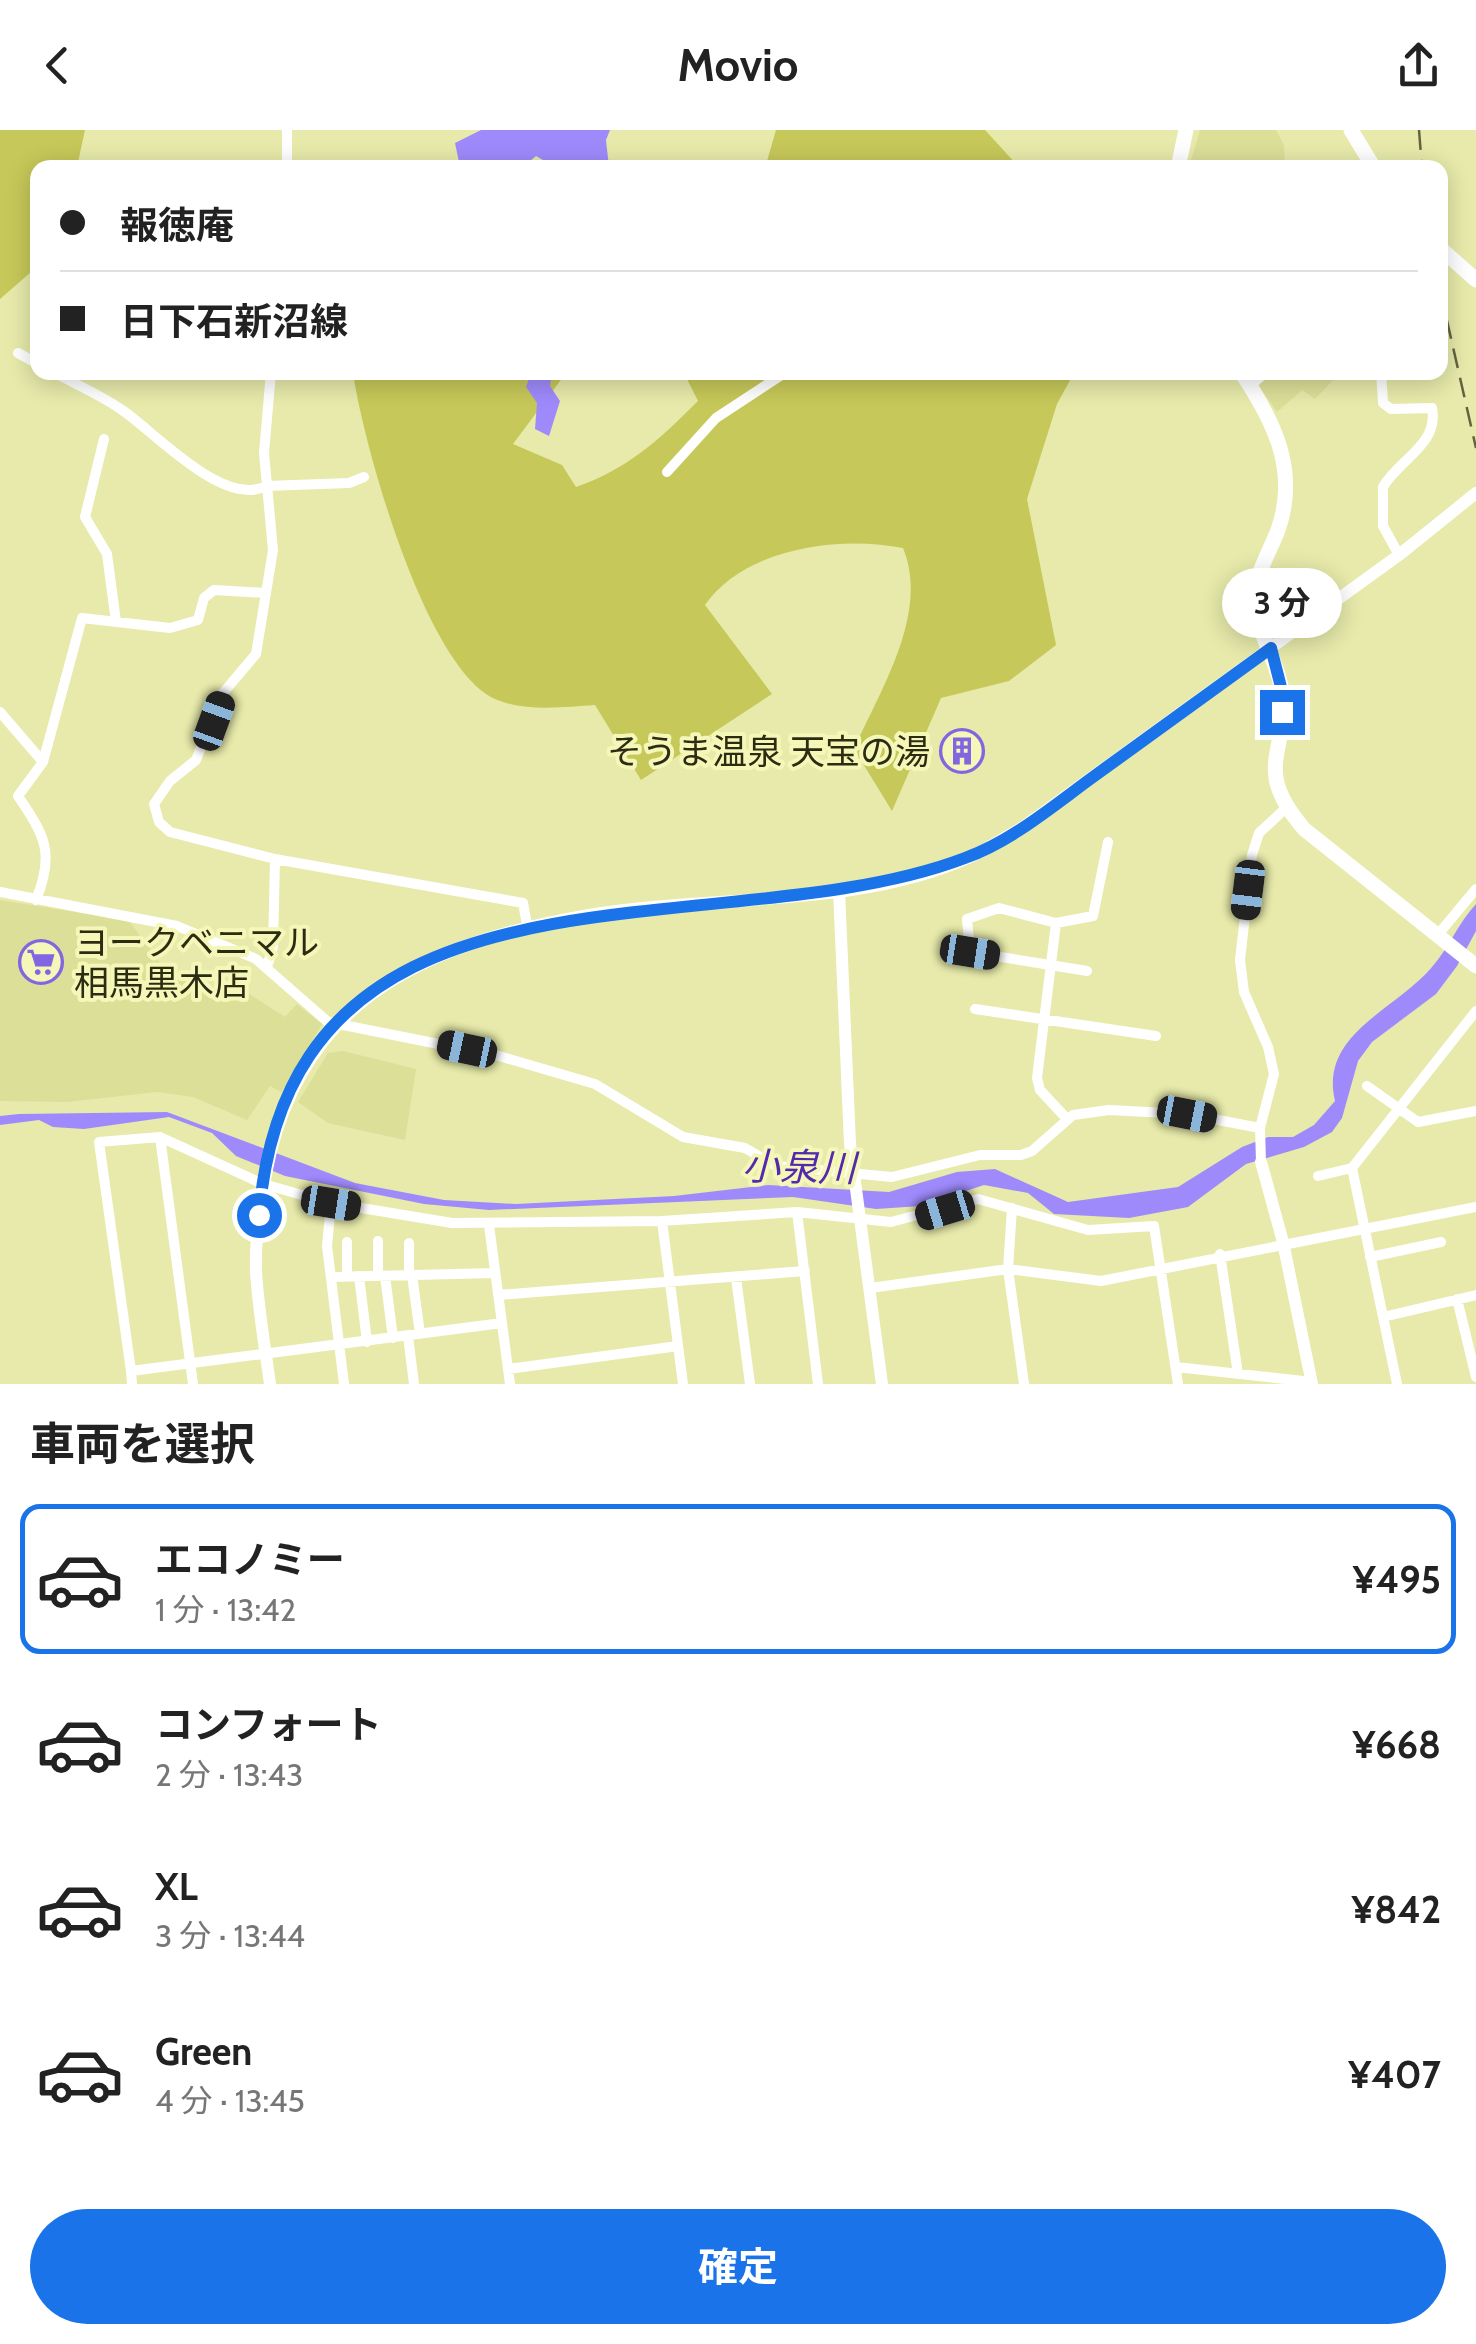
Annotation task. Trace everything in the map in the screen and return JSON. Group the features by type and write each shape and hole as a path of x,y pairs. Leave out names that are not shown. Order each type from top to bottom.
{"main road":[{"path":"1180,160 1186,130"},
{"path":"1351,130 1368,160"},
{"path":"1448,255 1476,280"},
{"path":"1246,380 1273,424 1286,463 1287,492 1280,526 1255,597 1282,691 1274,770 1286,808 1304,829 1474,964"}],"street":[{"path":"287,130 287,160"},
{"path":"18,353 30,360"},
{"path":"68,380 119,408 188,463 224,486 257,491 266,486 349,483 364,478"},
{"path":"271,380 266,486 273,550 256,654 224,693 196,760 170,781 154,804 159,822 170,832 275,859 522,903 528,930"},
{"path":"666,472 716,418 774,380"},
{"path":"1382,380 1384,402 1392,410 1432,408 1434,420 1424,443 1383,488 1384,526 1400,555"},
{"path":"104,439 85,518 107,554 116,622"},
{"path":"270,1384 256,1273 265,1179 276,1136 306,1066 336,1022 412,966 450,949 589,915 839,890 969,857 1024,828 1400,555 1475,494"},
{"path":"36,900 48,870 46,846 18,796 43,762 82,618 170,628 187,626 198,620 204,598 214,590 266,593"},
{"path":"0,712 43,762"},
{"path":"1176,1366 1312,1383 1283,1242 1261,1162 1260,1130 1274,1074 1268,1047 1244,992 1240,960 1252,856 1259,834 1286,808"},
{"path":"1087,971 970,952 967,918 999,908 1056,924 1093,916 1108,842"},
{"path":"266,967 273,947 275,859"},
{"path":"1439,939 1476,889"},
{"path":"839,890 845,1092 882,1384"},
{"path":"0,892 177,926 225,943 266,967 316,1015 499,1056 595,1084 683,1136 745,1148 776,1166 880,1179 980,1155 1021,1155 1032,1151 1067,1119 1128,1110 1187,1114 1260,1130"},
{"path":"1056,924 1042,1020 1040,1090 1067,1119"},
{"path":"975,1009 1156,1036"},
{"path":"1318,1176 1352,1168 1476,1011"},
{"path":"1466,1024 1476,1032"},
{"path":"1367,1086 1398,1112 1418,1122 1476,1111"},
{"path":"160,1137 193,1384"},
{"path":"132,1384 100,1142 160,1137 331,1203 452,1224 662,1221 797,1212 912,1220 978,1199 1088,1230 1154,1226 1178,1384"},
{"path":"1352,1168 1397,1384"},
{"path":"331,1203 327,1246 344,1384"},
{"path":"870,1288 1008,1269 1100,1281 1220,1254 1476,1206"},
{"path":"1012,1208 1008,1269 1024,1384"},
{"path":"797,1212 818,1384"},
{"path":"662,1221 682,1384"},
{"path":"489,1225 510,1384"},
{"path":"378,1241 394,1338"},
{"path":"347,1242 367,1342"},
{"path":"1370,1257 1441,1242"},
{"path":"409,1243 414,1384"},
{"path":"1220,1254 1238,1374"},
{"path":"498,1294 805,1271"},
{"path":"331,1277 495,1273"},
{"path":"736,1278 750,1384"},
{"path":"1383,1316 1476,1294"},
{"path":"1457,1299 1476,1379 1466,1384"},
{"path":"130,1371 502,1323"},
{"path":"508,1369 678,1346"}],"shaded area":[{"path":"0,130 85,130 79,160 30,160 30,273 0,299"},
{"path":"481,130 610,130 606,140 608,160 543,160 536,156 531,160 459,160 455,143"},
{"path":"776,130 985,130 1013,160 767,160"},
{"path":"1200,130 1276,130 1284,145 1285,160 1191,160"},
{"path":"354,380 561,380 513,444 562,465 576,487 612,471 670,428 698,401 688,380 1070,380 1057,404 1027,499 1056,645 1009,681 941,698 892,811 854,749 888,677 906,625 910,573 903,548 878,544 823,545 768,558 722,586 705,605 772,694 641,780 595,705 531,707 506,703 469,679 445,645 422,601 384,500"},
{"path":"528,380 551,380 550,386 560,401 549,436 535,429 537,403 526,387"},
{"path":"1255,380 1333,380 1315,399 1302,390 1277,412"},
{"path":"0,900 129,921 164,968 198,975 221,996 232,983 285,1017 297,1004 322,1024 281,1092 270,1086 247,1120 193,1097 157,1092 67,1102 0,1101"},
{"path":"1476,904 1476,931 1457,966 1436,994 1372,1042 1358,1061 1342,1118 1332,1132 1304,1147 1246,1164 1188,1207 1129,1218 1054,1214 1028,1193 984,1185 921,1206 876,1209 793,1197 489,1210 424,1204 285,1176 236,1156 212,1133 169,1117 84,1129 53,1127 39,1120 0,1125 0,1116 19,1114 167,1112 355,1183 444,1200 516,1204 674,1196 768,1185 889,1192 957,1172 995,1169 1068,1202 1178,1187 1242,1147 1268,1137 1293,1137 1314,1125 1335,1101 1333,1078 1338,1058 1349,1040 1432,967"},
{"path":"343,1051 416,1069 405,1140 328,1123 298,1102 328,1053"}],"railway":[{"path":"1419,130 1421,160"},
{"path":"1448,325 1476,448"}],"place":[{"name":"そうま温泉 天宝の湯","path":"962,751"},
{"name":"ヨークベニマル 相馬黒木店","path":"41,962"}],"route":[{"path":"259,1215 260,1194 284,1109 306,1066 336,1022 412,966 450,949 589,915 839,890 916,874 969,857 1024,828 1271,648 1282,691 1282,712"}],"water label":[{"name":"小泉川","path":"799,1167"}]}
